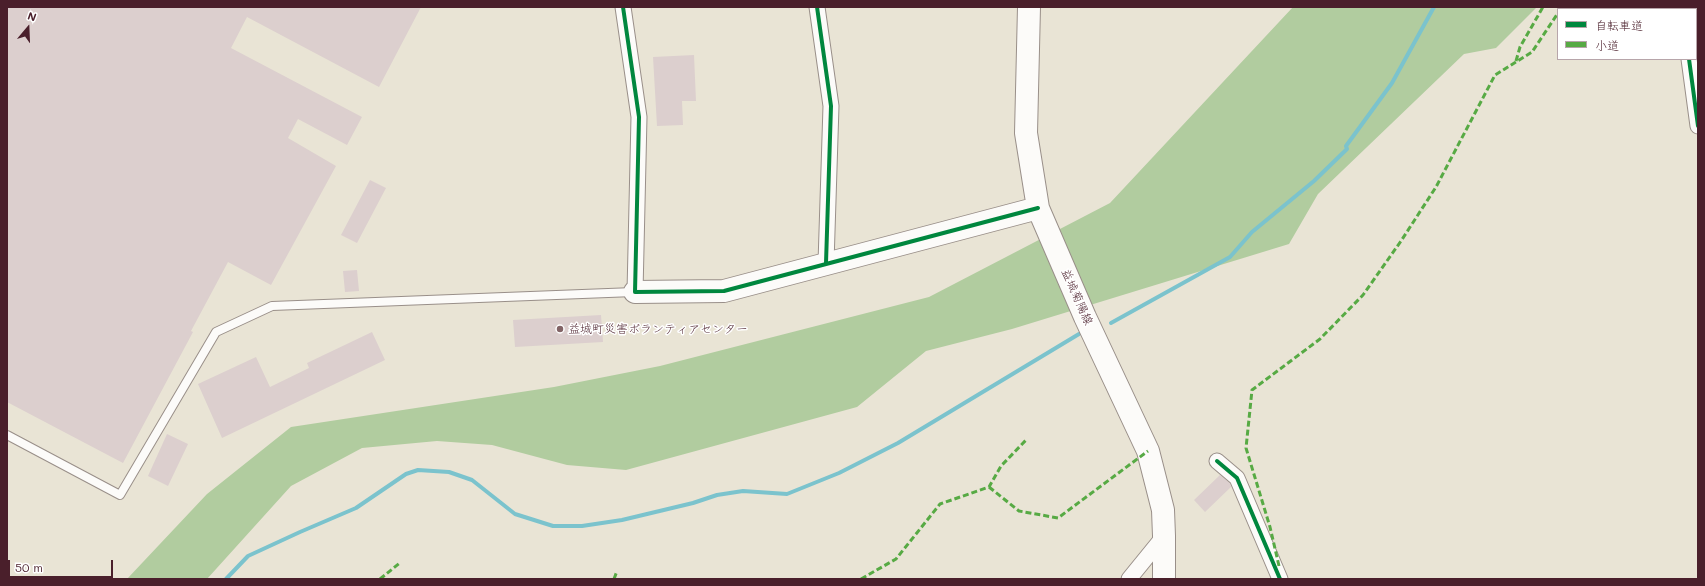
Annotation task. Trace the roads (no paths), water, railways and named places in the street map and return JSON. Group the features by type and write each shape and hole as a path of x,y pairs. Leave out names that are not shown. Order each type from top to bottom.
{"main road":[{"name":"益城菊陽線","path":"1029,7 1026,133 1038,208 1085,317 1148,451 1163,510 1164,579"},
{"path":"635,292 724,291 826,262 1038,208"}],"street":[{"path":"623,7 639,117 635,292"},
{"path":"818,7 831,106 826,262"},
{"path":"1689,60 1698,126"},
{"path":"1217,461 1237,478 1280,579"},
{"path":"1129,579 1164,536"}],"lane":[{"path":"7,435 120,495 216,332 272,306 635,292"}],"waterway":[{"path":"1111,323 1230,257 1252,232 1314,181 1347,149 1346,146 1392,83 1434,7"},
{"path":"226,579 248,556 356,508 406,474 418,470 449,472 472,480 515,514 553,526 582,526 622,520 693,503 717,495 743,491 787,494 839,473 898,443 1079,334"}],"place":[{"name":"益城町災害ボランティアセンター","path":"560,329"}]}
